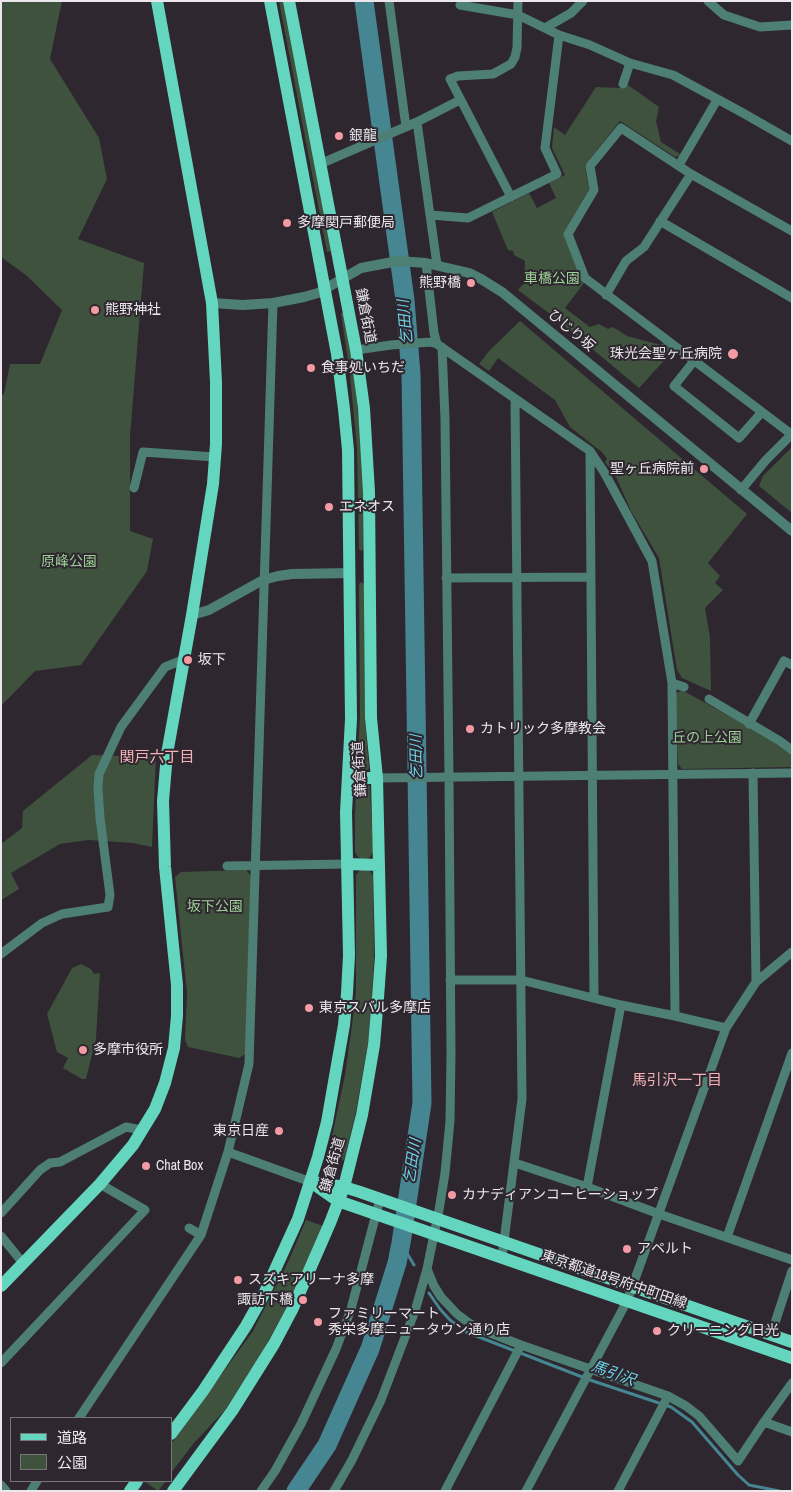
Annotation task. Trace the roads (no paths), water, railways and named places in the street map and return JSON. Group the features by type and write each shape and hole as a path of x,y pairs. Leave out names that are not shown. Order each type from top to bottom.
{"main road":[{"path":"1,1286 100,1184 125,1155 142,1130 155,1109 165,1083 174,1048 178,1016 178,985 165,867 162,801 167,754 213,484 216,382 212,303 157,1"},
{"name":"鎌倉街道","path":"172,1433 225,1358 264,1294 298,1219 311,1182 327,1122 344,1025 349,955 346,812 351,719 350,574 349,490 344,409 337,354 270,1"},
{"name":"鎌倉街道","path":"173,1491 232,1411 274,1344 311,1269 344,1187 362,1115 374,1045 381,956 377,778 371,718 368,452 364,408 356,350 289,1"},
{"path":"350,574 370,573"},
{"path":"349,778 377,778"},
{"path":"347,864 379,865"},
{"name":"東京都道18号府中町田線","path":"311,1182 344,1187 792,1342"},
{"name":"東京都道18号府中町田線","path":"311,1182 338,1201 792,1358"}],"street":[{"path":"389,1 403,128"},
{"path":"511,197 450,79 458,76 493,74 511,64 517,48 518,1"},
{"path":"545,28 571,13 583,1"},
{"path":"708,1 724,15 760,28 792,25"},
{"path":"460,5 518,14 559,35 590,45 630,62 673,75 744,113 792,142"},
{"path":"430,215 468,218 557,174 545,148 559,35"},
{"path":"622,84 630,62"},
{"path":"320,164 418,122 460,100"},
{"path":"679,165 717,100"},
{"path":"418,122 437,265"},
{"path":"741,490 766,460 792,434 585,278 568,234 594,190 590,166 621,128 691,174 792,231"},
{"path":"606,295 626,261 644,248 691,174"},
{"path":"660,221 792,298"},
{"name":"ひじり坂","path":"212,303 273,304 312,295 325,290 361,268 379,263 398,261 424,262 469,273 502,292 792,532"},
{"path":"334,1491 370,1424 393,1372 415,1311 427,1268 433,1217 445,1173 450,1121 450,980 444,777 446,578 444,419 436,344 424,262"},
{"path":"80,1417 201,1235 228,1152 250,1064 263,580 273,304"},
{"path":"356,350 436,344 590,451 604,472 652,561 672,683 675,1016"},
{"path":"694,361 674,386 739,438 762,412"},
{"path":"502,1257 522,1099 515,399"},
{"path":"590,451 594,998"},
{"path":"134,488 143,452 215,457"},
{"path":"192,615 209,610 263,580 278,576 292,574 350,574"},
{"path":"446,578 590,577"},
{"path":"1,954 42,923 62,914 108,907 110,895 98,788 100,774 121,727 165,667 184,659"},
{"path":"749,724 784,661 792,665"},
{"path":"672,683 684,687"},
{"path":"709,699 749,724 780,740 792,750"},
{"path":"753,773 756,982"},
{"path":"377,778 792,773"},
{"path":"227,866 347,864"},
{"path":"526,1491 627,1301 726,1028 756,982 792,952"},
{"path":"450,980 521,980 621,1005 726,1028"},
{"path":"587,1187 621,1005"},
{"path":"727,1237 792,1053"},
{"path":"1,1213 40,1170 50,1163 60,1162 126,1127 142,1130"},
{"path":"228,1152 311,1182"},
{"path":"515,1164 587,1187 792,1260"},
{"path":"1,1362 149,1211 100,1184"},
{"path":"261,1491 301,1424 336,1349 386,1201"},
{"path":"189,1228 201,1235"},
{"path":"1,1236 23,1263"},
{"path":"427,1268 434,1286 457,1314 485,1331 521,1346 686,1406 699,1416 738,1460 792,1383"},
{"path":"771,1335 792,1270"},
{"path":"445,1491 521,1346"},
{"path":"618,1491 667,1398"},
{"path":"764,1422 792,1432"},
{"path":"1,1485 6,1491"}],"waterway":[{"name":"乞田川","path":"296,1491 327,1445 370,1349 397,1263 422,1103 411,374 405,300 364,1"},
{"name":"馬引沢","path":"401,1243 414,1265"},
{"name":"馬引沢","path":"429,1293 450,1320 466,1332 590,1380 671,1407 692,1422 749,1485 779,1491"}],"place":[{"name":"銀龍","path":"339,136"},
{"name":"多摩関戸郵便局","path":"287,223"},
{"name":"熊野橋","path":"471,283"},
{"name":"熊野神社","path":"95,310"},
{"name":"珠光会聖ヶ丘病院","path":"733,354"},
{"name":"食事処いちだ","path":"311,368"},
{"name":"聖ヶ丘病院前","path":"704,469"},
{"name":"エネオス","path":"329,507"},
{"name":"坂下","path":"188,660"},
{"name":"カトリック多摩教会","path":"470,729"},
{"name":"東京スバル多摩店","path":"309,1008"},
{"name":"多摩市役所","path":"83,1050"},
{"name":"東京日産","path":"279,1131"},
{"name":"Chat Box","path":"146,1166"},
{"name":"カナディアンコーヒーショップ","path":"452,1195"},
{"name":"アペルト","path":"627,1249"},
{"name":"スズキアリーナ多摩","path":"238,1280"},
{"name":"諏訪下橋","path":"303,1300"},
{"name":"ファミリーマート 秀栄多摩ニュータウン通り店","path":"318,1322"},
{"name":"クリーニング日光","path":"657,1331"}],"district":[{"name":"関戸六丁目","path":"157,758"},
{"name":"馬引沢一丁目","path":"677,1081"}],"park label":[{"name":"車橋公園","path":"552,279"},
{"name":"原峰公園","path":"69,562"},
{"name":"丘の上公園","path":"707,738"},
{"name":"坂下公園","path":"215,907"}]}
